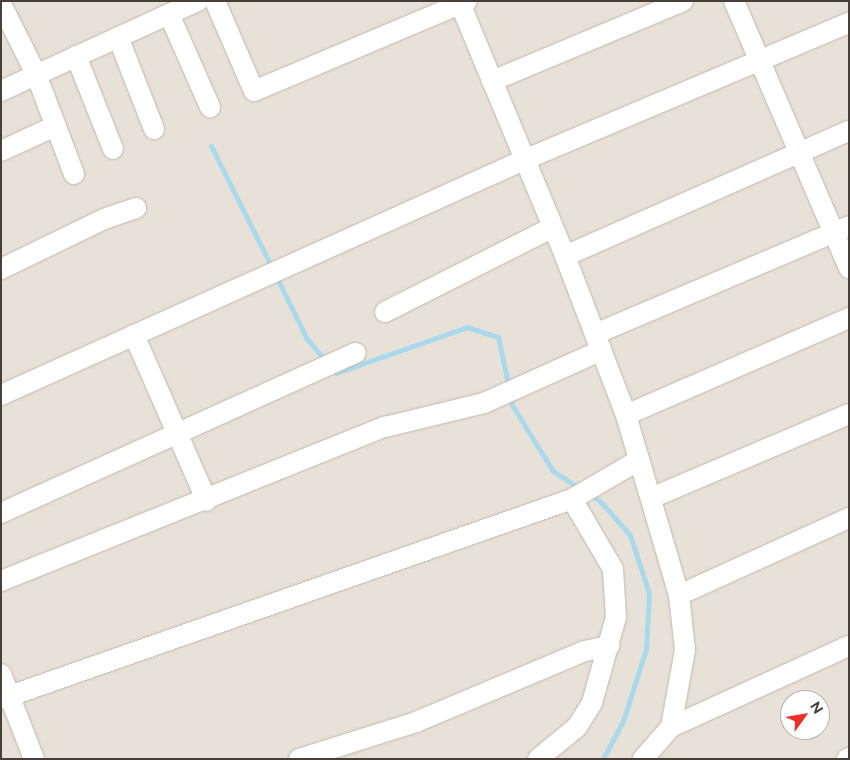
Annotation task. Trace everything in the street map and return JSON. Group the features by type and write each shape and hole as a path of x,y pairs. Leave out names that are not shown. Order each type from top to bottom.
{"street":[{"path":"1,91 198,1"},
{"path":"215,1 254,91 462,2 524,160 565,256 626,415 679,595 685,650 671,727"},
{"path":"492,81 683,1"},
{"path":"734,1 799,152 841,229 849,268"},
{"path":"1,4 36,74 74,174"},
{"path":"169,14 210,107"},
{"path":"1,395 524,160 849,23"},
{"path":"118,37 154,129"},
{"path":"76,56 113,149"},
{"path":"1,151 55,126"},
{"path":"565,256 849,131"},
{"path":"1,269 104,219 136,208"},
{"path":"385,312 553,227"},
{"path":"1,581 207,501 386,428 499,396 519,387 598,342 841,229"},
{"path":"626,415 849,318"},
{"path":"134,335 207,501"},
{"path":"1,513 348,356"},
{"path":"651,498 849,414"},
{"path":"5,697 574,498 639,460"},
{"path":"538,759 577,727 592,703 616,617 613,569 574,498"},
{"path":"679,595 849,518"},
{"path":"299,759 416,722 585,651 609,646"},
{"path":"643,759 671,727 849,646"},
{"path":"1,674 5,697 34,759"}],"shaded area":[{"path":"1,1 849,1 849,759 1,759"}],"waterway":[{"path":"211,146 272,268"},
{"path":"276,276 307,339 326,361"},
{"path":"333,369 336,373 467,327 498,337 509,388"},
{"path":"510,397 512,405 553,471 581,489"},
{"path":"590,495 600,501 630,535 649,593 646,649 623,721 603,759"}]}
